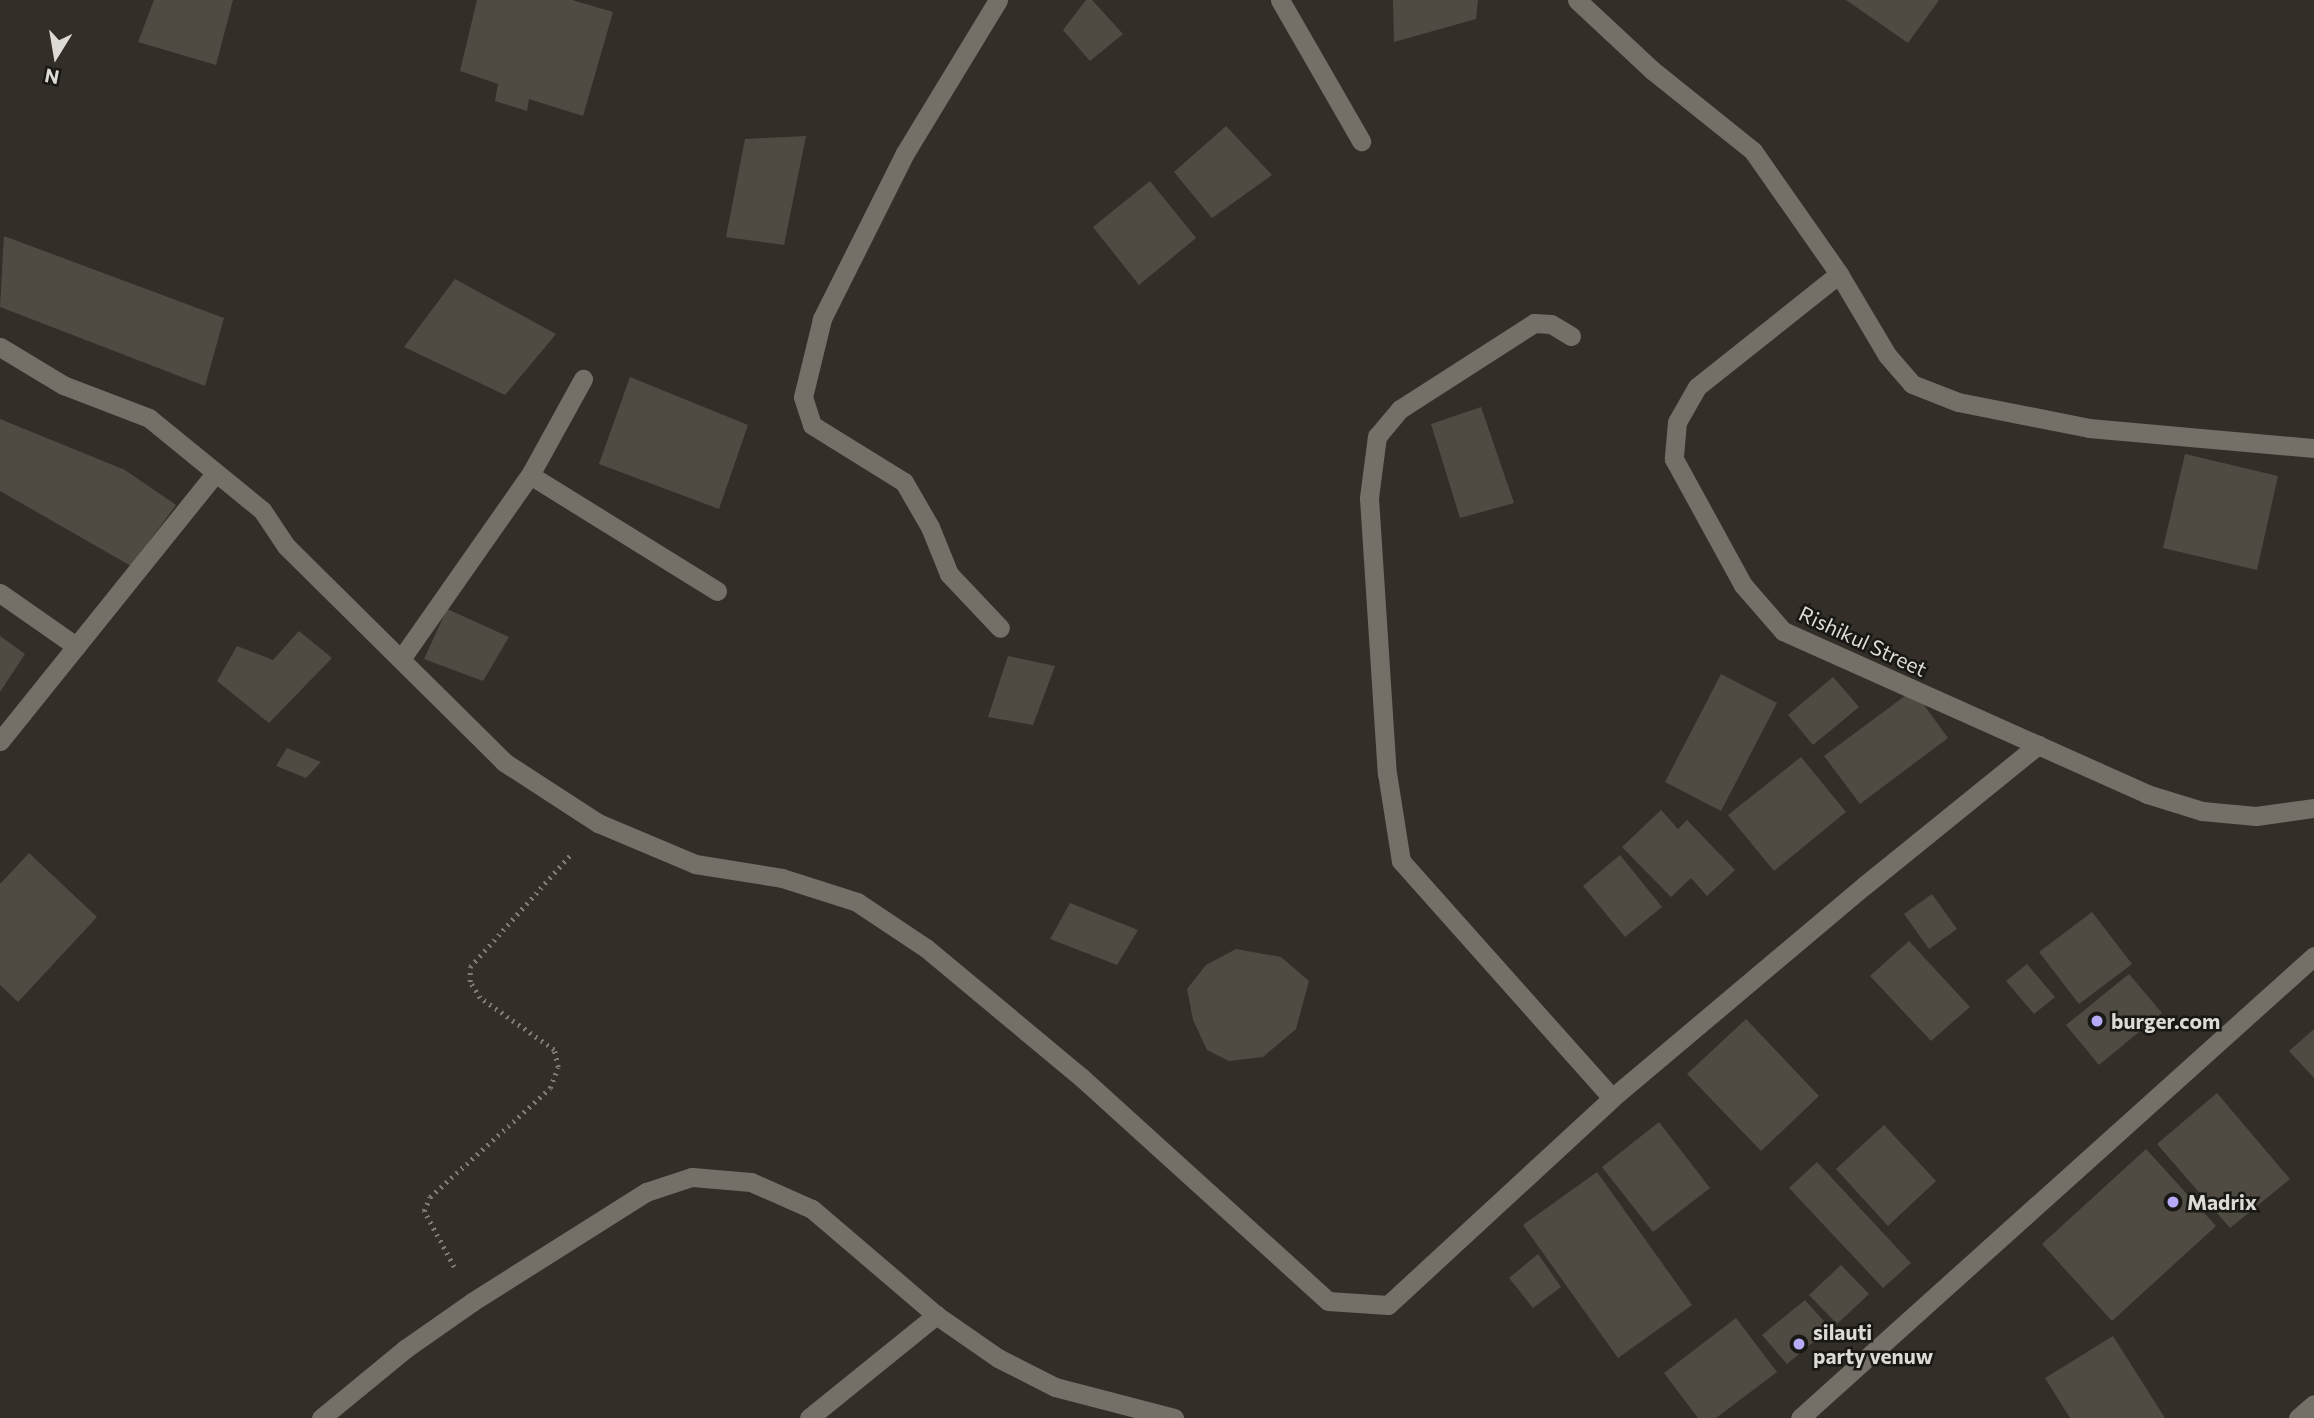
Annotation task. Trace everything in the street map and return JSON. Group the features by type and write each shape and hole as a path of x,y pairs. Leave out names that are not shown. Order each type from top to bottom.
{"street":[{"path":"998,0 905,153 822,319 803,397 812,425 904,482 930,527 949,574 1000,628"},
{"path":"1280,0 1361,141"},
{"path":"1577,0 1652,70 1753,151 1839,274 1887,355 1912,384 1958,402 2090,428 2314,448"},
{"name":"Rishikul Street","path":"1839,274 1697,387 1677,422 1674,459 1743,585 1783,631 2147,794 2202,811 2256,816 2314,808"},
{"path":"1571,336 1551,324 1534,323 1400,409 1377,436 1369,498 1387,774 1401,861 1612,1098"},
{"path":"0,347 63,385 149,418 262,510 286,546 504,762 598,823 695,864 782,878 857,902 926,948 1081,1077 1328,1301 1388,1305 1612,1098 2038,745"},
{"path":"401,659 530,475 583,379"},
{"path":"0,741 215,474"},
{"path":"530,475 717,591"},
{"path":"0,593 76,646"},
{"path":"1800,1418 2314,956"},
{"path":"321,1418 405,1349 472,1302 646,1192 692,1177 751,1182 812,1209 936,1315 998,1358 1055,1387 1174,1418"},
{"path":"809,1418 936,1315"},
{"path":"2298,1418 2314,1404"}],"path":[{"path":"472,1302 424,1211 430,1197 550,1088 558,1067 554,1050 480,998 470,982 470,967 598,823"}],"building":[{"path":"154,0 233,0 216,65 138,42"},
{"path":"477,0 572,0 613,12 583,116 529,99 527,111 495,101 498,84 460,71"},
{"path":"1086,0 1092,0 1123,34 1090,61 1063,30"},
{"path":"1393,0 1478,0 1476,19 1394,42"},
{"path":"1846,0 1939,0 1908,43"},
{"path":"1226,126 1272,175 1212,218 1174,172"},
{"path":"806,136 784,245 726,237 745,139"},
{"path":"1150,181 1196,238 1139,285 1093,227"},
{"path":"4,236 224,318 205,386 0,307"},
{"path":"455,279 556,334 505,395 404,347"},
{"path":"630,377 748,425 719,509 599,464"},
{"path":"1481,407 1514,503 1460,518 1431,424"},
{"path":"0,419 125,470 176,505 131,566 0,491"},
{"path":"2185,454 2278,476 2257,570 2163,548"},
{"path":"447,609 509,637 483,681 424,659"},
{"path":"299,631 332,658 269,723 217,681 237,646 273,660"},
{"path":"0,636 25,654 0,692"},
{"path":"1008,656 1055,666 1033,725 988,717"},
{"path":"1721,674 1777,703 1721,811 1665,782"},
{"path":"1833,677 1859,707 1813,745 1788,715"},
{"path":"1913,690 1948,738 1860,804 1824,756"},
{"path":"287,748 321,762 306,778 276,766"},
{"path":"1801,757 1846,812 1774,871 1728,815"},
{"path":"1661,810 1678,829 1687,820 1735,870 1707,896 1691,878 1671,897 1622,847"},
{"path":"29,853 97,917 18,1002 0,985 0,884"},
{"path":"1620,855 1662,907 1625,937 1583,886"},
{"path":"1932,894 1957,929 1929,949 1904,914"},
{"path":"1070,903 1138,930 1117,965 1050,939"},
{"path":"2092,912 2132,964 2079,1004 2039,952"},
{"path":"1909,941 1970,1007 1931,1041 1870,976"},
{"path":"1236,949 1281,957 1309,981 1296,1029 1263,1057 1229,1061 1207,1050 1193,1020 1187,989 1206,965"},
{"path":"2027,964 2055,997 2034,1014 2006,981"},
{"path":"2129,974 2162,1013 2099,1065 2066,1025"},
{"path":"1746,1019 1819,1096 1761,1151 1687,1074"},
{"path":"2314,1029 2314,1078 2289,1051"},
{"path":"2217,1093 2290,1179 2230,1228 2157,1144"},
{"path":"1659,1122 1710,1188 1653,1232 1602,1167"},
{"path":"1884,1125 1936,1181 1888,1226 1836,1169"},
{"path":"2146,1149 2216,1226 2112,1321 2042,1244"},
{"path":"1817,1162 1911,1263 1883,1288 1789,1188"},
{"path":"1597,1172 1692,1305 1618,1358 1523,1225"},
{"path":"1538,1254 1561,1287 1533,1308 1509,1278"},
{"path":"1841,1265 1869,1294 1837,1324 1809,1295"},
{"path":"1805,1300 1830,1328 1787,1364 1762,1335"},
{"path":"1736,1318 1777,1372 1716,1418 1698,1418 1664,1373"},
{"path":"2113,1336 2165,1418 2070,1418 2045,1378"}],"place":[{"name":"burger.com","path":"2097,1021"},
{"name":"Madrix","path":"2173,1202"},
{"name":"silauti party venuw","path":"1799,1344"}]}
